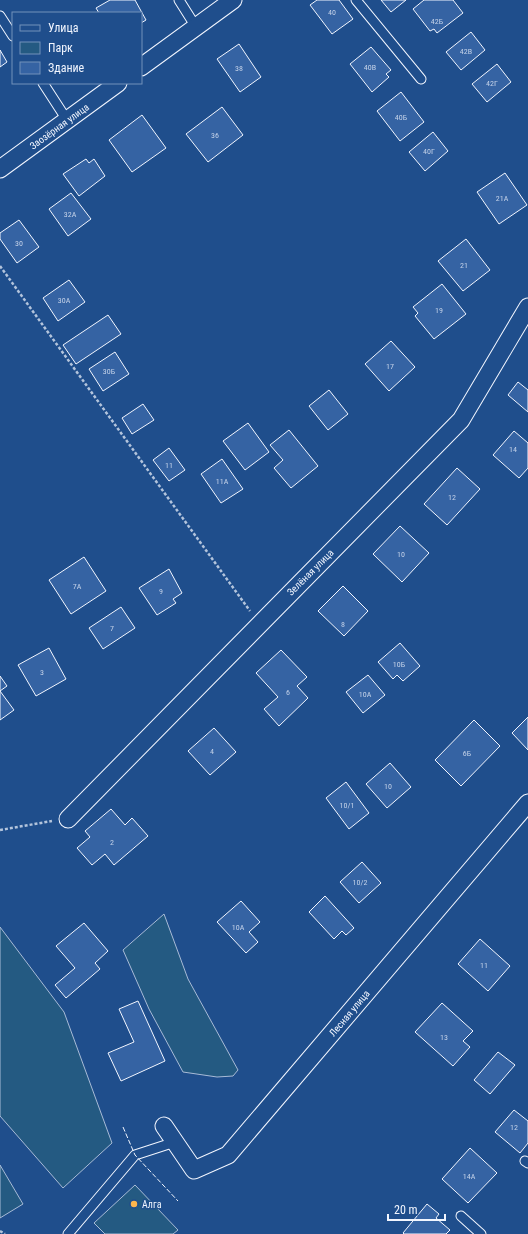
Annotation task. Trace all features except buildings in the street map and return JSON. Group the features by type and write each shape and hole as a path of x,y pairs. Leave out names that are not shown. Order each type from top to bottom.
{"street":[{"path":"142,66 233,0"},
{"name":"Заозёрная улица","path":"0,169 117,84"},
{"name":"Зелёная улица","path":"68,818 461,420 528,307"},
{"name":"Лесная улица","path":"164,1126 194,1170 228,1155 528,803"}],"lane":[{"path":"179,0 196,26"},
{"path":"356,0 421,79"},
{"path":"0,16 12,34"},
{"path":"44,84 67,120"},
{"path":"68,1234 135,1155 175,1142"},
{"path":"461,1216 481,1234"}],"path":[{"path":"0,266 260,624"},
{"path":"0,830 68,818"},
{"path":"0,1231 5,1234"}],"green space":[{"path":"164,914 188,979 238,1070 233,1076 217,1077 183,1072 149,1009 123,950"},
{"path":"0,927 64,1012 112,1143 63,1188 0,1116"},
{"path":"0,1165 23,1204 0,1218"},
{"name":"Алга","path":"135,1185 178,1230 173,1234 105,1234 94,1223"}],"fence":[{"path":"123,1127 135,1155 178,1201"}],"place":[{"name":"Алга","path":"134,1204"}]}
